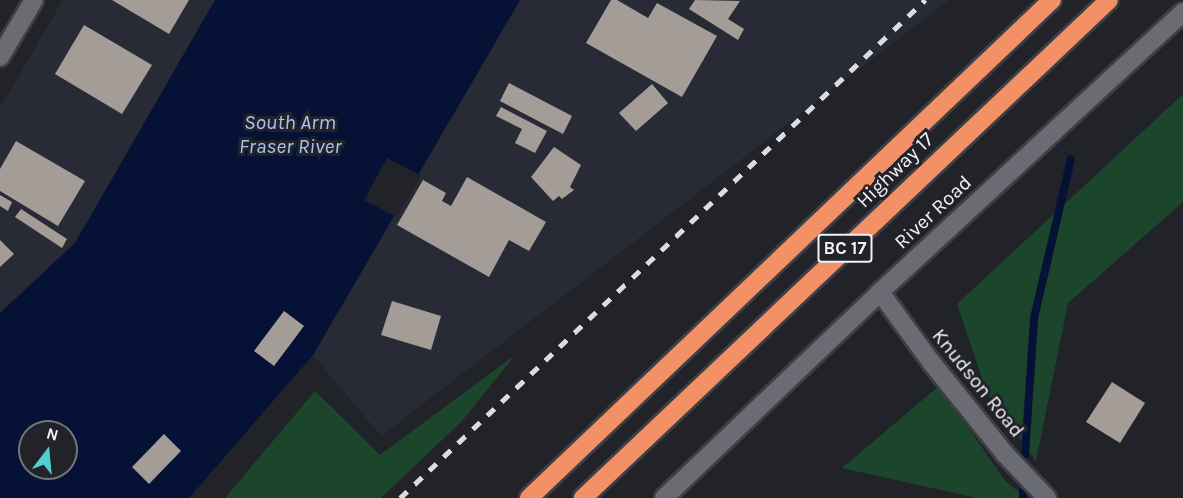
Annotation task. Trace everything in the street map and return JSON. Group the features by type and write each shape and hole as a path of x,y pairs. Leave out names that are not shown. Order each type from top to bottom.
{"highway":[{"name":"Highway 17","path":"529,498 1052,0"},
{"name":"Highway 17","path":"584,498 1109,0"}],"street":[{"path":"0,57 34,0"},
{"name":"River Road","path":"664,498 880,292 1183,12"},
{"name":"Knudson Road","path":"880,292 975,417 1047,498"}],"shaded area":[{"path":"63,0 215,0 75,243 0,313 0,108"},
{"path":"520,0 949,0 381,436 313,355"}],"green space":[{"path":"1183,94 1183,202 1068,303 1036,461 987,393 957,304"},
{"path":"515,355 462,421 381,498 225,498 315,391 380,455"},
{"path":"939,386 1006,482 1027,498 977,498 842,468"}],"water":[{"name":"South Arm Fraser River","path":"215,0 520,0 313,355 189,498 0,498 0,313 75,243"}],"pier":[{"path":"387,158 421,176 391,227 396,217 364,200"}],"building":[{"path":"112,0 189,0 169,34"},
{"path":"611,0 617,0 648,18 657,3 717,36 682,97 586,43"},
{"path":"695,0 740,1 728,19 744,29 738,40 689,9"},
{"path":"84,25 152,65 122,114 55,74"},
{"path":"509,83 572,116 563,134 500,101"},
{"path":"652,84 668,103 636,131 619,113"},
{"path":"501,107 547,131 535,153 515,143 522,129 496,116"},
{"path":"16,141 85,181 58,226 0,191 0,169"},
{"path":"554,147 581,165 570,187 574,190 562,199 559,196 553,201 531,177"},
{"path":"467,177 546,222 529,251 509,240 489,277 397,225 423,180 446,193 442,201 451,206"},
{"path":"0,195 12,202 8,211 0,206"},
{"path":"21,209 67,239 62,248 15,217"},
{"path":"0,240 14,254 0,267"},
{"path":"392,301 441,316 431,350 381,335"},
{"path":"284,311 304,326 274,366 254,351"},
{"path":"1112,382 1145,403 1120,443 1086,422"},
{"path":"164,434 181,451 149,484 132,467"}],"waterway":[{"path":"1025,455 1034,318 1071,159"},
{"path":"1023,491 1023,498"}],"railway":[{"path":"400,498 925,0"}]}
